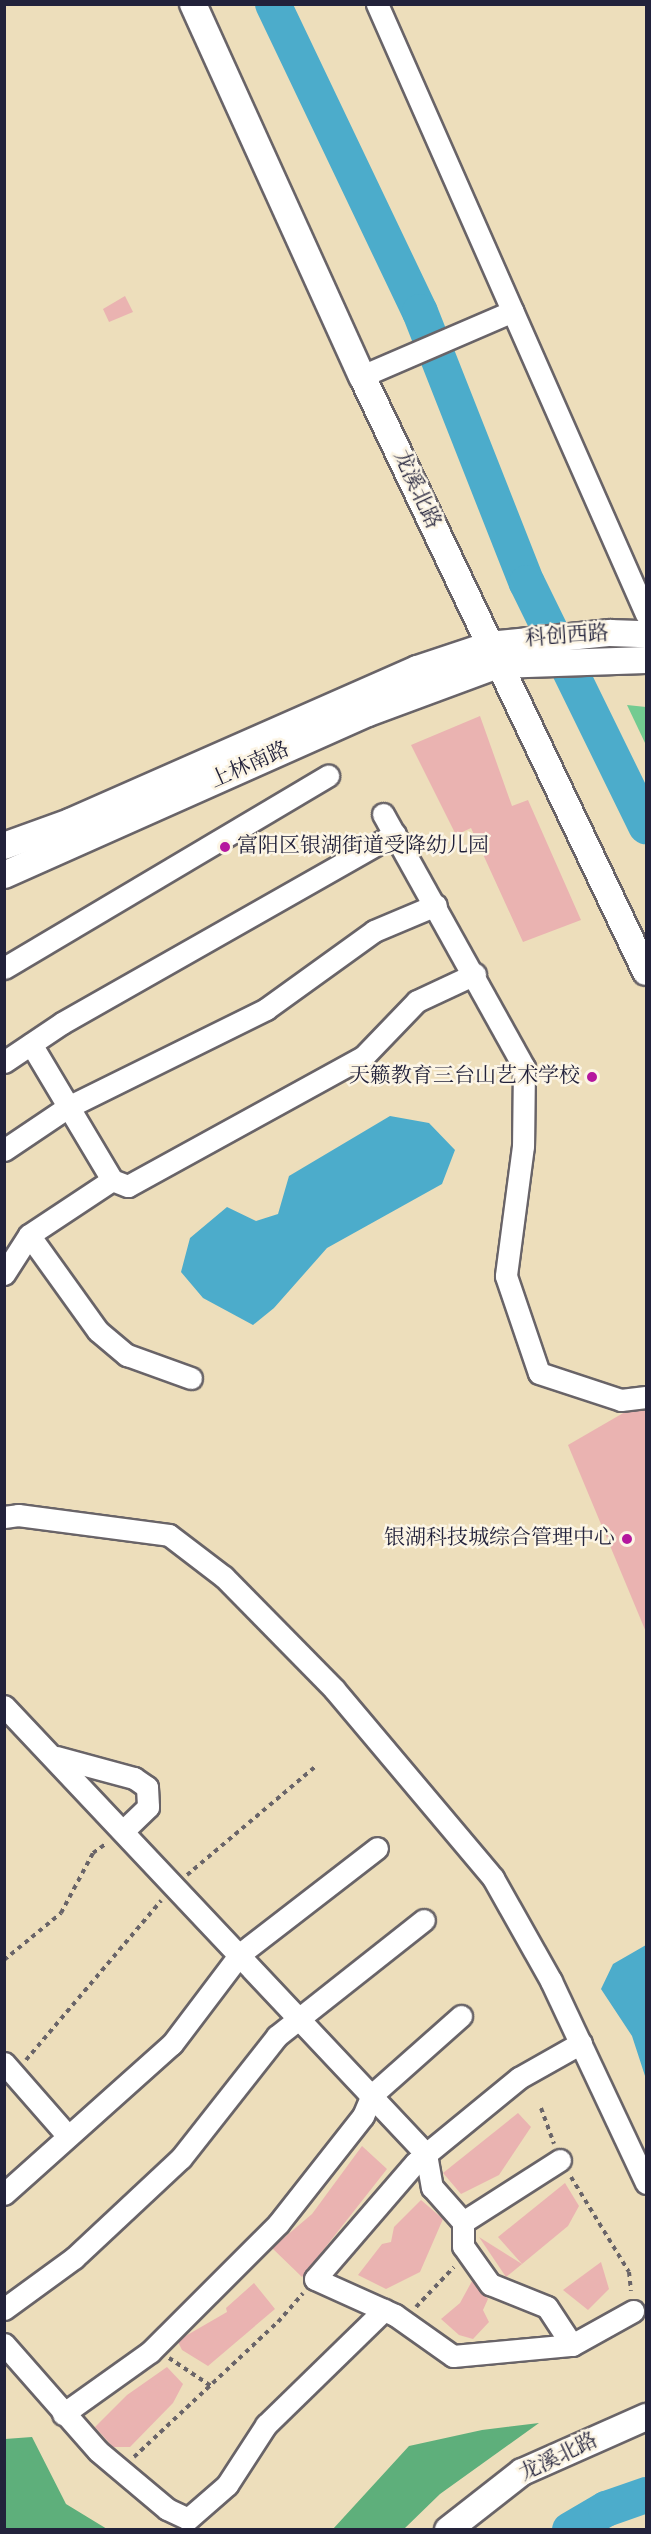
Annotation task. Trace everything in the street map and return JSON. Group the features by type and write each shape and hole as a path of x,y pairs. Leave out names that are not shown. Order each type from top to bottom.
{"street":[{"name":"龙溪北路","path":"193,4 362,376 646,972"},
{"path":"377,4 508,313 646,615"},
{"path":"362,376 508,313"},
{"name":"科创西路","path":"493,655 521,640 609,633 646,634"},
{"name":"科创西路","path":"493,655 531,663 646,660"},
{"name":"上林南路","path":"4,846 70,822 417,669 493,655"},
{"name":"上林南路","path":"4,875 493,655"},
{"path":"4,968 328,776"},
{"path":"383,814 475,974 524,1067 523,1146 506,1276 539,1373 621,1400 646,1397"},
{"path":"4,1062 31,1044 395,834"},
{"path":"4,1150 69,1107 266,1010 374,931 436,905"},
{"path":"31,1044 112,1180 128,1186 364,1056 417,1001 475,974"},
{"path":"4,1274 29,1234 112,1180"},
{"path":"29,1234 98,1331 127,1355 191,1378"},
{"path":"4,1517 18,1515 169,1535 224,1577 334,1689 493,1878 581,2043 646,2183"},
{"path":"4,1706 176,1884 426,2154 432,2187 463,2222 463,2246 490,2284 547,2307 572,2345"},
{"path":"53,1756 134,1778 147,1786 148,1807 124,1830"},
{"path":"4,2194 67,2135 172,2044 240,1954 377,1848"},
{"path":"4,2310 74,2258 181,2158 277,2036 299,2016 424,1920"},
{"path":"63,2414 153,2348 278,2224 363,2116 372,2095 461,2016"},
{"path":"581,2043 519,2078 426,2154 315,2278 384,2310 453,2356 572,2345 633,2311"},
{"path":"9,2068 67,2135"},
{"path":"463,2222 560,2160"},
{"path":"4,2344 63,2414 120,2470 167,2509 188,2519 227,2485 266,2425 384,2310"},
{"name":"龙溪北路","path":"448,2529 522,2472 646,2417"}],"path":[{"path":"9,2068 176,1884 315,1767"},
{"path":"4,1960 61,1913 93,1853 124,1830"},
{"path":"541,2108 560,2160 629,2272 633,2311"},
{"path":"406,2323 425,2295 468,2254"},
{"path":"120,2470 278,2322 315,2278"},
{"path":"153,2348 211,2386"}],"green space":[{"path":"627,705 646,707 646,745"},
{"path":"539,2423 440,2494 404,2529 333,2529 409,2446 482,2430"},
{"path":"32,2437 66,2504 107,2529 5,2529 5,2439"}],"water":[{"path":"390,1116 429,1123 455,1150 442,1184 327,1248 274,1308 253,1325 203,1298 181,1272 190,1238 227,1207 256,1221 278,1214 289,1176"},
{"path":"646,1945 646,2079 632,2036 601,1989 613,1964"}],"building":[{"path":"125,296 133,312 109,322 103,309"},
{"path":"480,716 512,806 528,800 581,920 523,942 471,828 456,835 411,745"},
{"name":"银湖科技城综合管理中心","path":"646,1410 646,1632 568,1445 625,1412"},
{"path":"518,2113 531,2127 499,2175 461,2194 443,2173"},
{"path":"362,2146 387,2169 302,2277 272,2248 312,2214"},
{"path":"565,2183 579,2206 568,2226 522,2264 498,2237"},
{"path":"421,2200 443,2219 420,2272 386,2289 358,2275 382,2244 391,2242 394,2227"},
{"path":"479,2237 522,2264 506,2277"},
{"path":"601,2262 609,2289 588,2310 563,2290"},
{"path":"472,2281 488,2299 483,2310 489,2322 473,2339 459,2335 441,2319 460,2303"},
{"path":"254,2283 275,2309 208,2366 182,2350 178,2342 182,2338 227,2312 226,2308"},
{"path":"167,2367 183,2384 173,2403 130,2447 113,2447 95,2427 127,2395"}],"waterway":[{"path":"273,4 420,312 527,583 646,826"},
{"path":"570,2530 606,2509 646,2495"}],"place":[{"name":"富阳区银湖街道受降幼儿园","path":"225,847"},
{"name":"天籁教育三台山艺术学校","path":"592,1077"},
{"name":"银湖科技城综合管理中心","path":"627,1539"}]}
